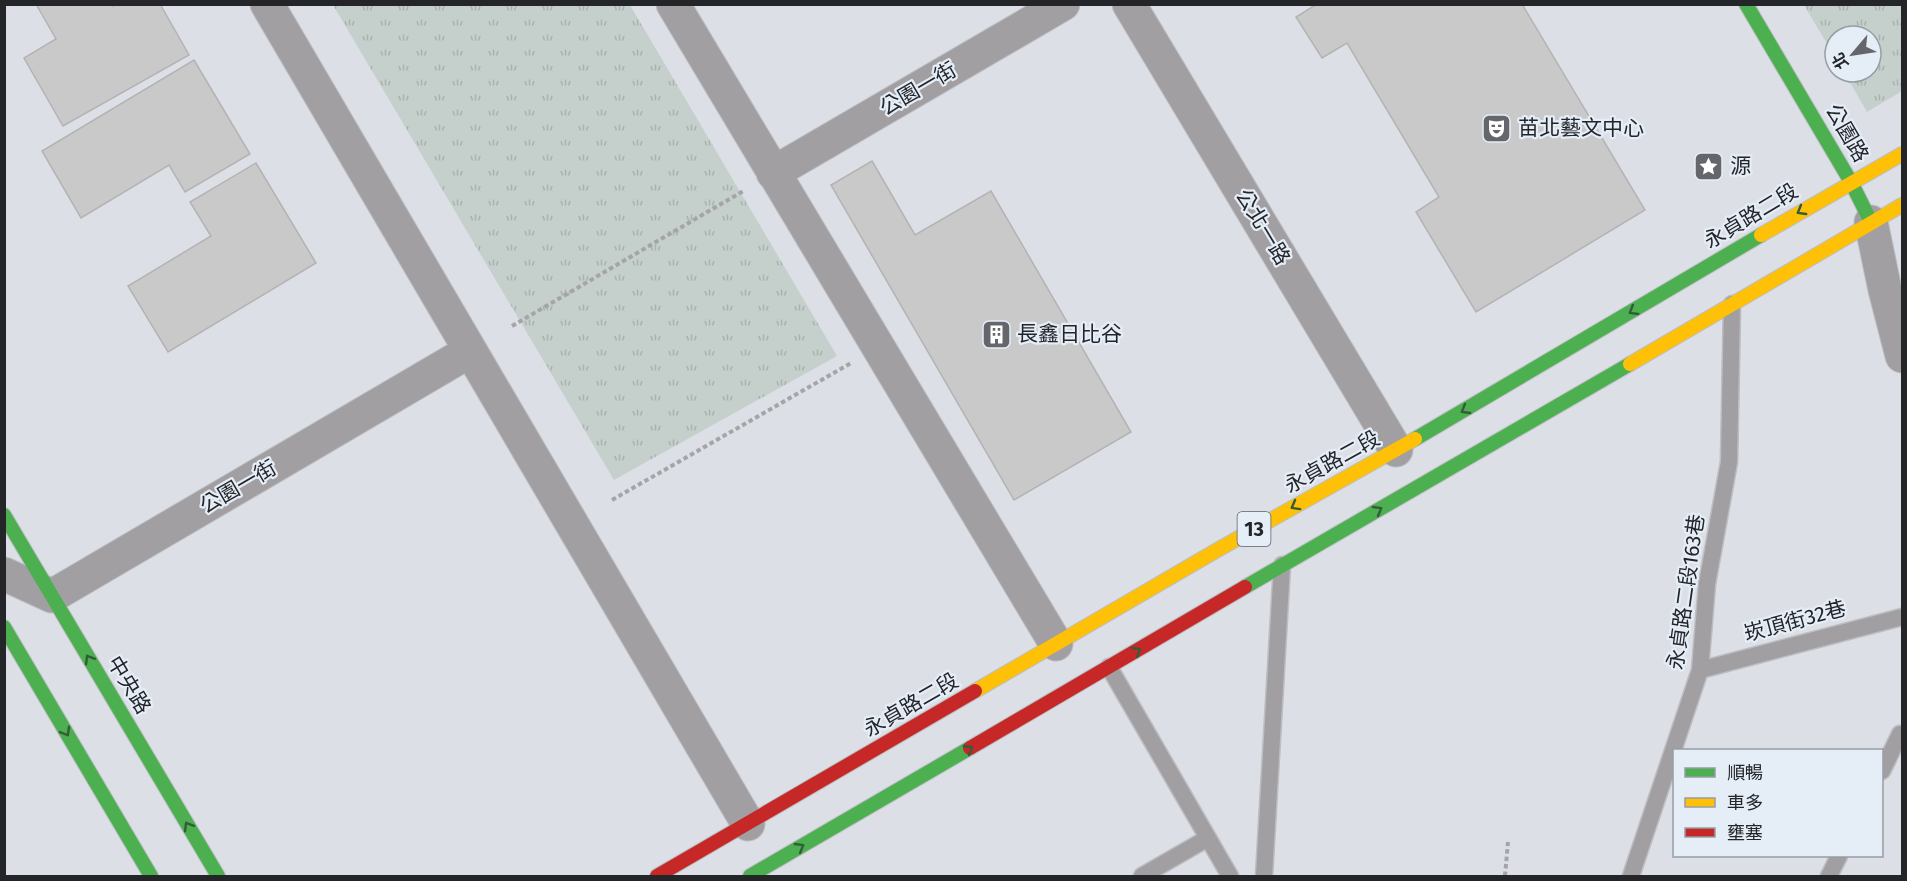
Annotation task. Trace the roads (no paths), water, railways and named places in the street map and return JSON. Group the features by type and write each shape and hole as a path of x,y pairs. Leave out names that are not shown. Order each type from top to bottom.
{"main road":[{"name":"公園路","path":"1746,4 1851,182 1871,222"},
{"name":"永貞路二段","path":"657,876 1056,644 1222,554 1902,154"},
{"name":"13","path":"764,873 1109,667 1239,584 1282,565 1902,205"},
{"name":"中央路","path":"4,515 218,876"},
{"path":"4,627 151,876"}],"street":[{"path":"267,4 748,824"},
{"path":"673,4 1056,644"},
{"name":"公園一街","path":"773,173 1063,4"},
{"name":"公北一路","path":"1129,4 1396,450"},
{"path":"1871,222 1902,356"},
{"name":"公園一街","path":"51,596 470,351"},
{"path":"4,574 51,596"}],"lane":[{"name":"永貞路二段163巷","path":"1674,749 1700,670 1707,584 1729,462 1732,304"},
{"path":"1264,876 1282,565"},
{"name":"崁頂街32巷","path":"1700,670 1902,617"},
{"path":"1109,667 1230,876"},
{"path":"1883,767 1902,734"},
{"name":"永貞路二段163巷","path":"1631,876 1673,751"},
{"path":"1142,876 1208,838"},
{"path":"1829,876 1838,857"}],"place":[{"name":"苗北藝文中心","path":"1497,128"},
{"name":"源","path":"1709,166"},
{"name":"長鑫日比谷","path":"996,334"}]}
